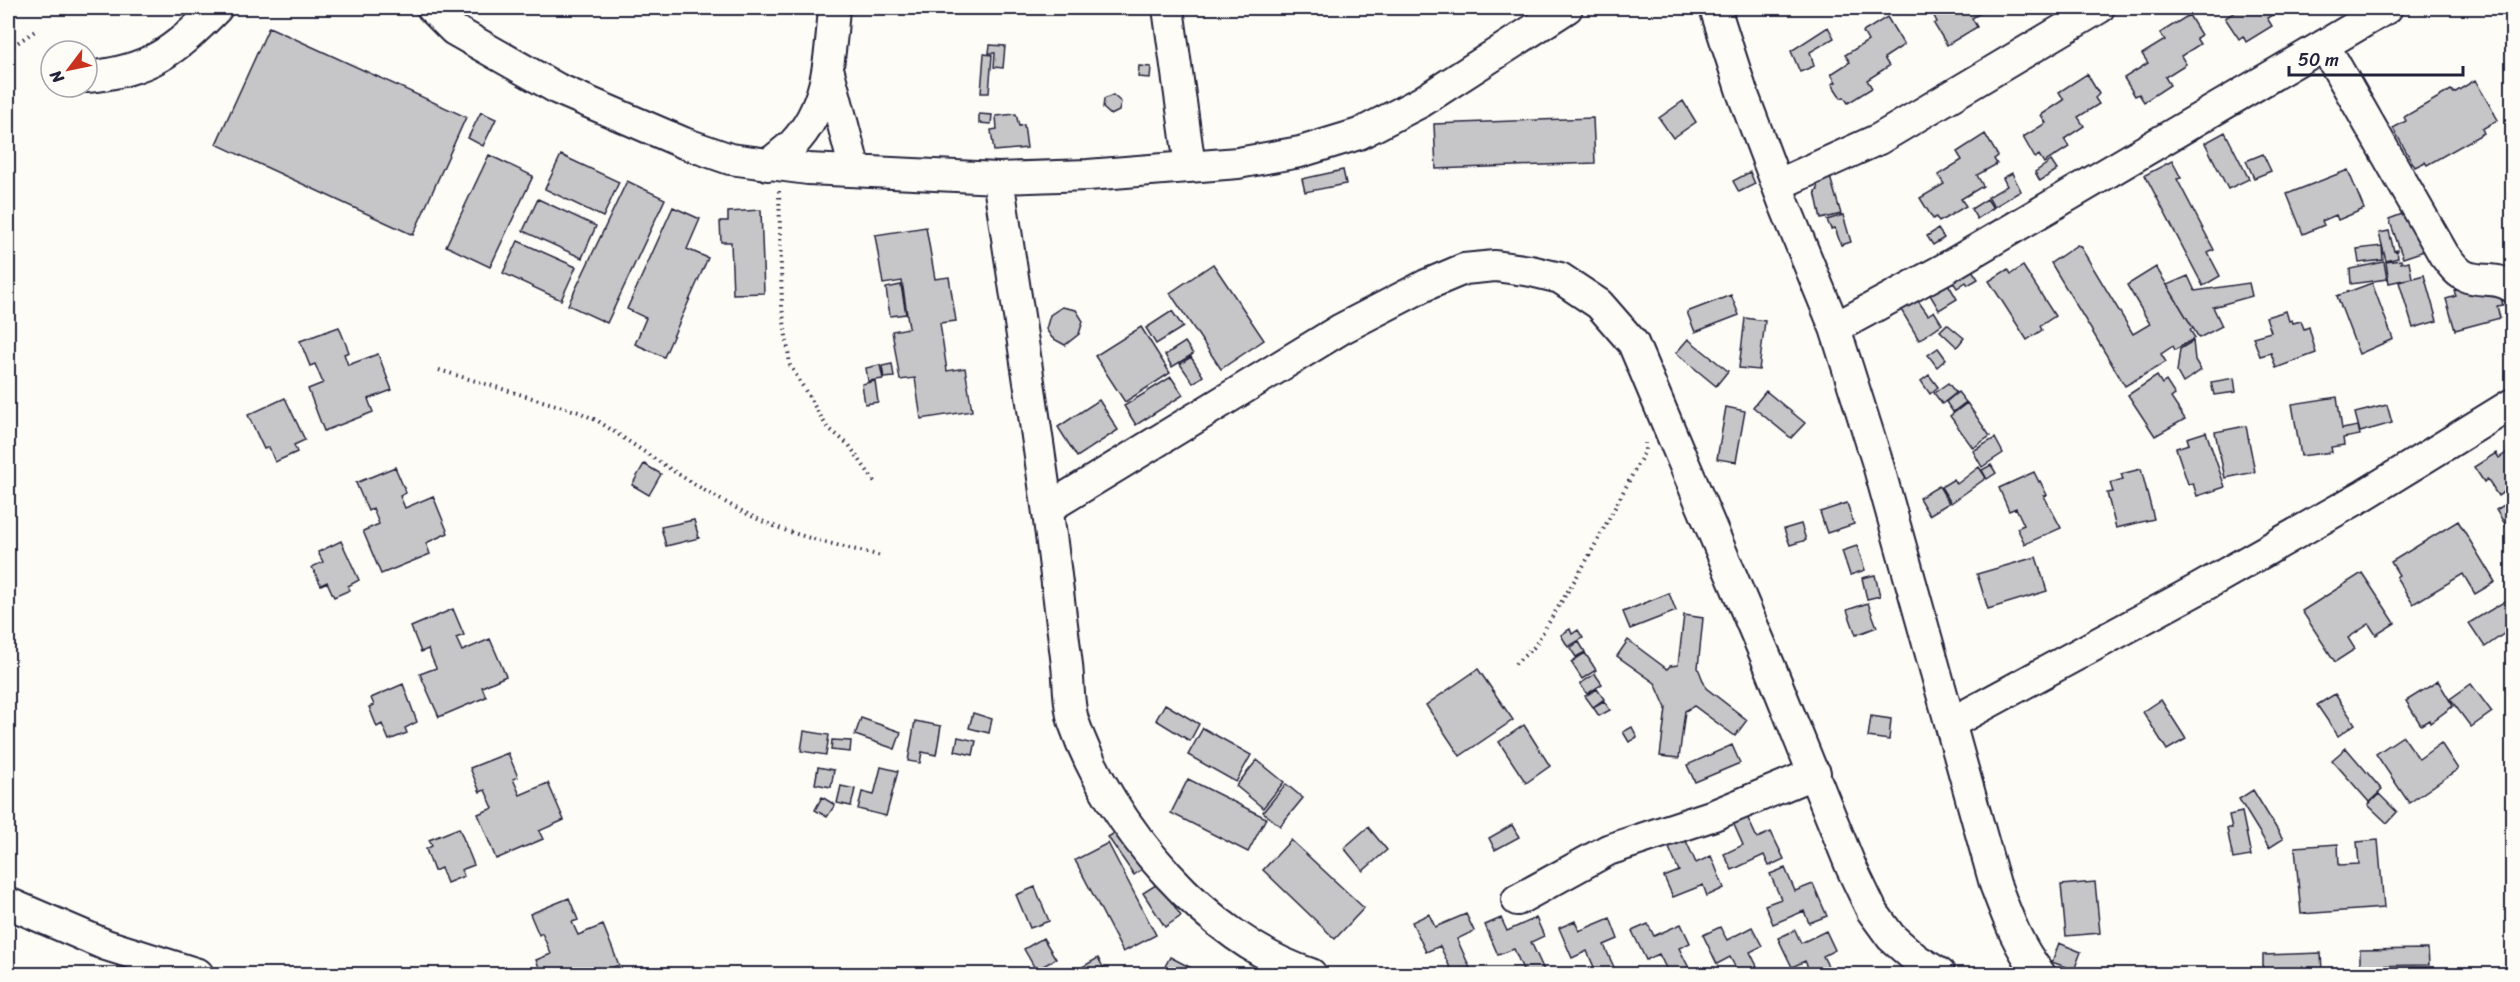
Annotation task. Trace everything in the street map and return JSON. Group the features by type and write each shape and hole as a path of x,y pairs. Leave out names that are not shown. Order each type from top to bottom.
{"street":[{"path":"99,76 119,74 158,58 185,40 217,8"},
{"path":"773,165 804,129 815,111 829,72 834,8"},
{"path":"1168,8 1190,167"},
{"path":"429,9 454,30 558,89 684,143 730,159 773,165 998,177 1088,175 1190,167 1238,163 1300,152 1359,134 1421,102 1567,8"},
{"path":"1715,8 1742,92 1835,328 1877,461 1995,884 2011,928 2027,958 2040,975"},
{"path":"1777,185 1879,139 2099,8"},
{"path":"1835,328 1944,269 2387,8"},
{"path":"2324,45 2444,255 2456,269 2466,276 2505,281 2512,287"},
{"path":"829,72 855,170"},
{"path":"998,177 1047,508 1073,721 1093,769 1124,820 1169,877 1225,929 1292,968 1311,975"},
{"path":"1047,508 1341,329 1426,285 1464,269 1494,266 1560,278 1599,304 1633,343 1815,773 1851,867 1872,911 1917,970"},
{"path":"1951,723 2211,582 2364,495 2512,404"},
{"path":"1517,900 1608,850 1714,815 1815,773"},
{"path":"8,903 106,945 198,975"}],"path":[{"path":"8,49 38,28"},
{"path":"773,165 782,307 790,365 826,428 849,446 875,482"},
{"path":"440,370 579,412 598,421 727,503 764,522 790,532 881,556"},
{"path":"1515,664 1534,647 1588,558 1645,451 1646,439"}],"building":[{"path":"1949,8 1989,8 1972,18 1977,27 1947,45 1934,24 1937,22 1934,16"},
{"path":"2242,8 2284,8 2267,18 2272,26 2246,42 2243,36 2239,39 2225,18"},
{"path":"2189,15 2201,35 2196,38 2200,44 2181,56 2186,64 2165,77 2170,85 2144,102 2139,94 2135,96 2124,78 2148,63 2142,54 2165,40 2160,33"},
{"path":"1887,17 1904,45 1884,58 1889,66 1867,80 1872,88 1848,103 1844,97 1841,98 1832,84 1836,82 1831,74 1850,62 1845,55 1868,41 1863,32"},
{"path":"269,27 466,117 413,235 216,144"},
{"path":"1828,27 1834,38 1810,52 1814,66 1800,72 1791,51"},
{"path":"990,45 1005,46 1003,68 994,67 995,53 989,53"},
{"path":"984,54 992,55 989,93 981,93"},
{"path":"1139,66 1151,67 1150,78 1138,77"},
{"path":"2087,74 2099,94 2095,98 2099,104 2078,117 2084,126 2064,139 2069,147 2044,163 2039,155 2035,158 2023,137 2046,123 2041,115 2064,100 2059,92"},
{"path":"2475,80 2498,120 2482,129 2484,133 2427,165 2425,162 2415,167 2393,128 2406,121 2404,117 2451,90 2454,93"},
{"path":"1113,95 1121,102 1119,111 1111,115 1103,108 1104,99"},
{"path":"1683,101 1696,122 1673,138 1659,118"},
{"path":"481,112 496,119 483,146 468,138"},
{"path":"979,114 992,115 991,124 979,123"},
{"path":"1016,114 1019,126 1024,125 1027,148 994,151 991,130 997,129 996,116"},
{"path":"1593,118 1595,163 1436,169 1434,124"},
{"path":"2225,132 2249,179 2228,189 2205,143"},
{"path":"1985,134 1998,156 1994,159 1997,164 1977,175 1983,186 1961,199 1966,206 1939,222 1936,217 1933,219 1920,198 1944,184 1938,175 1962,160 1957,152"},
{"path":"2263,154 2271,171 2254,178 2246,161"},
{"path":"489,155 533,176 490,267 446,246"},
{"path":"561,155 619,182 603,217 545,189"},
{"path":"2051,161 2057,170 2040,181 2035,172"},
{"path":"2172,161 2181,178 2177,179 2214,250 2208,253 2220,276 2203,286 2145,175"},
{"path":"1343,170 1346,184 1305,192 1302,179"},
{"path":"2348,170 2364,209 2338,220 2336,215 2322,221 2324,225 2303,234 2287,194"},
{"path":"1750,172 1755,184 1739,192 1733,181"},
{"path":"2012,173 2021,191 1994,207 1988,197 2007,186 2003,178"},
{"path":"1830,177 1841,214 1821,219 1815,191 1818,190 1816,181"},
{"path":"627,181 665,199 607,323 568,305"},
{"path":"538,199 596,226 582,258 523,231"},
{"path":"1987,199 1993,208 1977,219 1971,209"},
{"path":"673,207 700,219 687,249 708,258 664,357 635,344 646,318 627,309"},
{"path":"761,210 764,293 733,294 731,242 721,242 720,221 728,221 728,212"},
{"path":"2413,210 2427,250 2403,258 2389,219"},
{"path":"1843,215 1851,242 1841,245 1835,228 1831,229 1827,220"},
{"path":"926,227 935,279 949,277 956,321 940,323 947,371 965,368 972,411 921,419 915,378 900,380 892,331 909,328 902,281 883,284 875,235"},
{"path":"1938,229 1944,238 1933,245 1927,236"},
{"path":"2389,231 2398,258 2386,261 2379,233"},
{"path":"518,241 576,267 561,300 503,273"},
{"path":"2077,245 2080,246 2133,334 2150,324 2127,285 2156,267 2193,328 2190,330 2195,338 2175,350 2173,346 2161,354 2166,362 2125,386 2051,263"},
{"path":"2382,246 2383,260 2359,263 2357,249"},
{"path":"2401,260 2401,263 2409,261 2412,278 2389,283 2386,262"},
{"path":"2384,262 2387,279 2351,284 2350,269"},
{"path":"1213,264 1264,340 1221,369 1170,293"},
{"path":"1968,264 1978,279 1968,285 1966,282 1957,288 1949,276"},
{"path":"2023,266 2055,316 2040,326 2042,330 2027,340 1989,281 2008,269 2011,274"},
{"path":"2424,275 2437,321 2413,328 2399,282"},
{"path":"2188,276 2195,291 2249,283 2252,296 2213,307 2222,326 2199,338 2167,285"},
{"path":"1947,282 1957,299 1939,310 1929,293"},
{"path":"2372,283 2393,339 2359,354 2337,296"},
{"path":"2479,284 2497,285 2503,305 2497,306 2500,318 2455,330 2446,299 2456,296 2454,291"},
{"path":"901,285 906,314 890,316 886,288"},
{"path":"1731,295 1739,315 1695,332 1687,312"},
{"path":"1916,298 1928,315 1934,311 1942,324 1919,340 1900,308"},
{"path":"1062,307 1076,310 1083,321 1079,334 1065,345 1052,338 1046,329 1050,315"},
{"path":"1172,311 1183,327 1156,344 1146,328"},
{"path":"2286,311 2289,321 2292,320 2293,323 2301,321 2304,329 2309,327 2316,353 2276,368 2271,353 2260,356 2253,337 2271,332 2266,317"},
{"path":"1745,318 1765,321 1759,370 1739,368"},
{"path":"1947,324 1964,338 1957,347 1940,331"},
{"path":"339,327 349,352 344,354 348,365 378,354 392,390 368,399 373,412 324,431 308,389 323,383 315,364 310,366 300,341"},
{"path":"1141,327 1170,373 1125,402 1095,356"},
{"path":"1688,339 1728,371 1716,386 1676,353"},
{"path":"2193,341 2195,360 2201,370 2183,383 2177,372 2180,349"},
{"path":"1185,342 1193,354 1172,367 1165,355"},
{"path":"1938,348 1946,359 1937,367 1928,355"},
{"path":"1191,357 1203,376 1193,383 1180,364"},
{"path":"892,364 894,377 884,378 882,366"},
{"path":"880,365 883,379 868,381 866,368"},
{"path":"1929,375 1938,387 1930,394 1921,381"},
{"path":"2157,376 2162,384 2166,381 2175,395 2171,398 2185,419 2155,436 2128,395"},
{"path":"1171,377 1183,395 1136,425 1124,406"},
{"path":"2234,378 2236,392 2214,395 2211,382"},
{"path":"875,381 878,402 865,404 862,384"},
{"path":"1948,383 1956,393 1942,404 1934,393"},
{"path":"1766,391 1805,423 1791,438 1753,407"},
{"path":"1958,392 1966,402 1953,412 1946,402"},
{"path":"2337,397 2342,429 2358,426 2360,435 2343,438 2344,445 2331,447 2332,452 2301,456 2292,404"},
{"path":"285,398 305,440 294,445 297,452 275,462 269,447 264,449 248,415"},
{"path":"1099,400 1118,430 1077,457 1058,427"},
{"path":"1967,403 1990,436 1973,448 1950,416"},
{"path":"2387,405 2392,423 2360,432 2355,413"},
{"path":"1726,407 1745,411 1736,462 1717,459"},
{"path":"2246,426 2255,472 2225,478 2215,432"},
{"path":"2206,432 2225,487 2197,496 2193,483 2188,484 2176,448 2189,444 2187,438"},
{"path":"1995,438 2003,453 1982,467 1973,451"},
{"path":"2512,449 2512,487 2498,496 2487,479 2484,482 2474,467 2496,453 2499,458"},
{"path":"644,464 661,474 649,495 632,485"},
{"path":"1991,465 1996,473 1987,479 1982,470"},
{"path":"395,467 406,493 400,496 405,508 433,496 448,533 426,543 430,554 381,574 363,531 379,524 373,508 368,511 356,483"},
{"path":"1979,467 1986,478 1951,503 1941,487 1954,479 1957,484"},
{"path":"2141,469 2154,519 2116,528 2107,493 2113,492 2110,483 2123,479 2121,474"},
{"path":"2034,472 2061,528 2025,544 2017,528 2024,525 2016,508 2009,511 1999,488"},
{"path":"1939,486 1949,503 1929,515 1919,498"},
{"path":"2512,500 2512,535 2496,510"},
{"path":"1847,503 1854,524 1827,533 1820,512"},
{"path":"694,520 699,538 666,546 661,527"},
{"path":"2458,521 2495,582 2475,594 2463,574 2413,604 2396,577 2399,575 2391,562"},
{"path":"1801,524 1806,540 1790,545 1784,529"},
{"path":"341,541 359,580 348,586 350,590 334,597 327,582 321,585 312,567 323,562 318,552"},
{"path":"1857,546 1865,570 1850,575 1842,551"},
{"path":"2036,557 2047,591 1988,609 1977,574"},
{"path":"2362,573 2395,623 2376,635 2369,624 2348,638 2355,649 2335,662 2302,611"},
{"path":"1875,575 1880,596 1867,599 1862,578"},
{"path":"1669,593 1676,611 1630,629 1623,612"},
{"path":"2512,597 2512,628 2485,647 2469,623"},
{"path":"1868,603 1877,627 1856,635 1847,610"},
{"path":"453,609 464,635 456,638 462,651 490,639 506,676 482,687 486,697 439,717 420,674 436,668 428,649 421,652 411,627"},
{"path":"1684,615 1703,618 1698,668 1706,688 1747,720 1735,736 1694,706 1685,711 1679,758 1660,756 1666,708 1655,683 1617,656 1628,640 1667,669 1678,665"},
{"path":"1570,629 1572,634 1578,630 1583,638 1568,647 1561,635"},
{"path":"1579,642 1585,652 1576,657 1570,648"},
{"path":"1585,653 1596,670 1582,679 1571,662"},
{"path":"1478,669 1513,720 1460,756 1426,705"},
{"path":"1595,674 1602,684 1587,694 1580,684"},
{"path":"2438,681 2453,706 2430,723 2429,720 2421,725 2406,701"},
{"path":"403,684 417,722 405,728 407,733 389,740 382,724 377,727 369,707 374,705 371,698"},
{"path":"2471,684 2492,712 2471,727 2450,699"},
{"path":"1597,689 1604,699 1593,707 1585,696"},
{"path":"2335,694 2355,724 2338,736 2317,705"},
{"path":"2161,700 2186,739 2167,750 2143,712"},
{"path":"1604,701 1610,710 1599,716 1593,707"},
{"path":"1165,704 1199,724 1190,741 1156,720"},
{"path":"973,713 992,719 989,733 969,728"},
{"path":"1871,716 1891,719 1889,740 1868,737"},
{"path":"861,718 901,732 895,749 855,735"},
{"path":"915,721 941,726 936,755 922,752 920,763 908,761"},
{"path":"1524,725 1550,766 1526,783 1499,742"},
{"path":"1632,727 1637,737 1629,742 1623,732"},
{"path":"1203,728 1251,755 1236,782 1188,755"},
{"path":"804,731 829,735 826,755 801,751"},
{"path":"2403,736 2419,759 2441,743 2458,769 2409,803 2376,754"},
{"path":"958,737 976,741 973,755 955,751"},
{"path":"832,740 851,741 850,752 831,750"},
{"path":"1732,745 1740,763 1695,782 1687,765"},
{"path":"2346,748 2382,790 2369,802 2332,760"},
{"path":"508,753 518,777 513,779 520,795 548,783 564,820 539,831 543,839 496,859 478,814 493,808 485,790 480,792 470,768"},
{"path":"1257,760 1284,782 1263,808 1236,786"},
{"path":"818,767 834,770 831,787 815,784"},
{"path":"881,767 898,771 886,816 858,809 862,792 874,795"},
{"path":"1188,779 1266,818 1248,852 1171,813"},
{"path":"1286,784 1303,798 1280,826 1263,812"},
{"path":"841,786 855,789 851,806 837,803"},
{"path":"2253,790 2283,839 2269,848 2239,799"},
{"path":"2379,794 2397,812 2387,823 2368,805"},
{"path":"822,797 835,805 827,817 815,810"},
{"path":"1744,810 1757,838 1771,832 1784,859 1769,866 1764,855 1732,870 1724,854 1743,845 1730,816"},
{"path":"2242,812 2251,856 2233,859 2227,828 2232,828 2229,815"},
{"path":"1512,825 1519,837 1495,850 1489,838"},
{"path":"1368,827 1387,850 1363,871 1344,848"},
{"path":"459,828 474,865 461,870 464,876 447,883 441,868 434,871 426,849 432,846 429,840"},
{"path":"1121,829 1146,866 1134,875 1108,837"},
{"path":"1683,834 1696,863 1711,856 1724,888 1707,896 1703,885 1673,897 1664,877 1679,871 1666,841"},
{"path":"1291,840 1364,908 1335,939 1263,870"},
{"path":"2378,840 2384,908 2301,914 2295,847 2338,844 2339,865 2359,864 2357,842"},
{"path":"1108,843 1156,935 1123,952 1075,860"},
{"path":"1785,868 1795,891 1813,884 1827,916 1809,923 1804,911 1773,924 1765,905 1781,899 1770,874"},
{"path":"2095,882 2100,933 2066,936 2061,885"},
{"path":"1159,883 1181,916 1165,927 1143,893"},
{"path":"1035,887 1049,921 1030,928 1016,895"},
{"path":"569,898 578,920 572,922 578,935 603,925 619,965 600,972 601,974 542,974 536,960 551,954 530,914"},
{"path":"1429,914 1435,927 1466,914 1474,931 1457,939 1470,968 1453,974 1440,946 1426,952 1412,922"},
{"path":"1501,918 1507,931 1536,918 1544,936 1531,942 1544,970 1534,974 1525,974 1514,949 1498,955 1485,925"},
{"path":"1610,918 1618,939 1604,945 1617,974 1597,974 1587,951 1572,958 1559,928 1575,921 1579,931"},
{"path":"1648,924 1654,936 1681,924 1690,943 1679,948 1692,974 1669,974 1659,954 1646,960 1632,931"},
{"path":"1720,927 1727,940 1752,927 1762,946 1750,952 1761,974 1739,974 1730,957 1717,964 1703,935"},
{"path":"1795,930 1801,943 1826,931 1835,950 1823,956 1832,974 1811,974 1805,961 1792,967 1778,938"},
{"path":"1043,938 1056,959 1036,970 1024,949"},
{"path":"2059,943 2081,952 2074,970 2052,962"},
{"path":"2428,949 2429,965 2360,966 2360,950"},
{"path":"2321,953 2322,971 2263,973 2263,955"},
{"path":"1170,957 1203,974 1161,974"},
{"path":"1098,958 1107,974 1070,974"}]}
